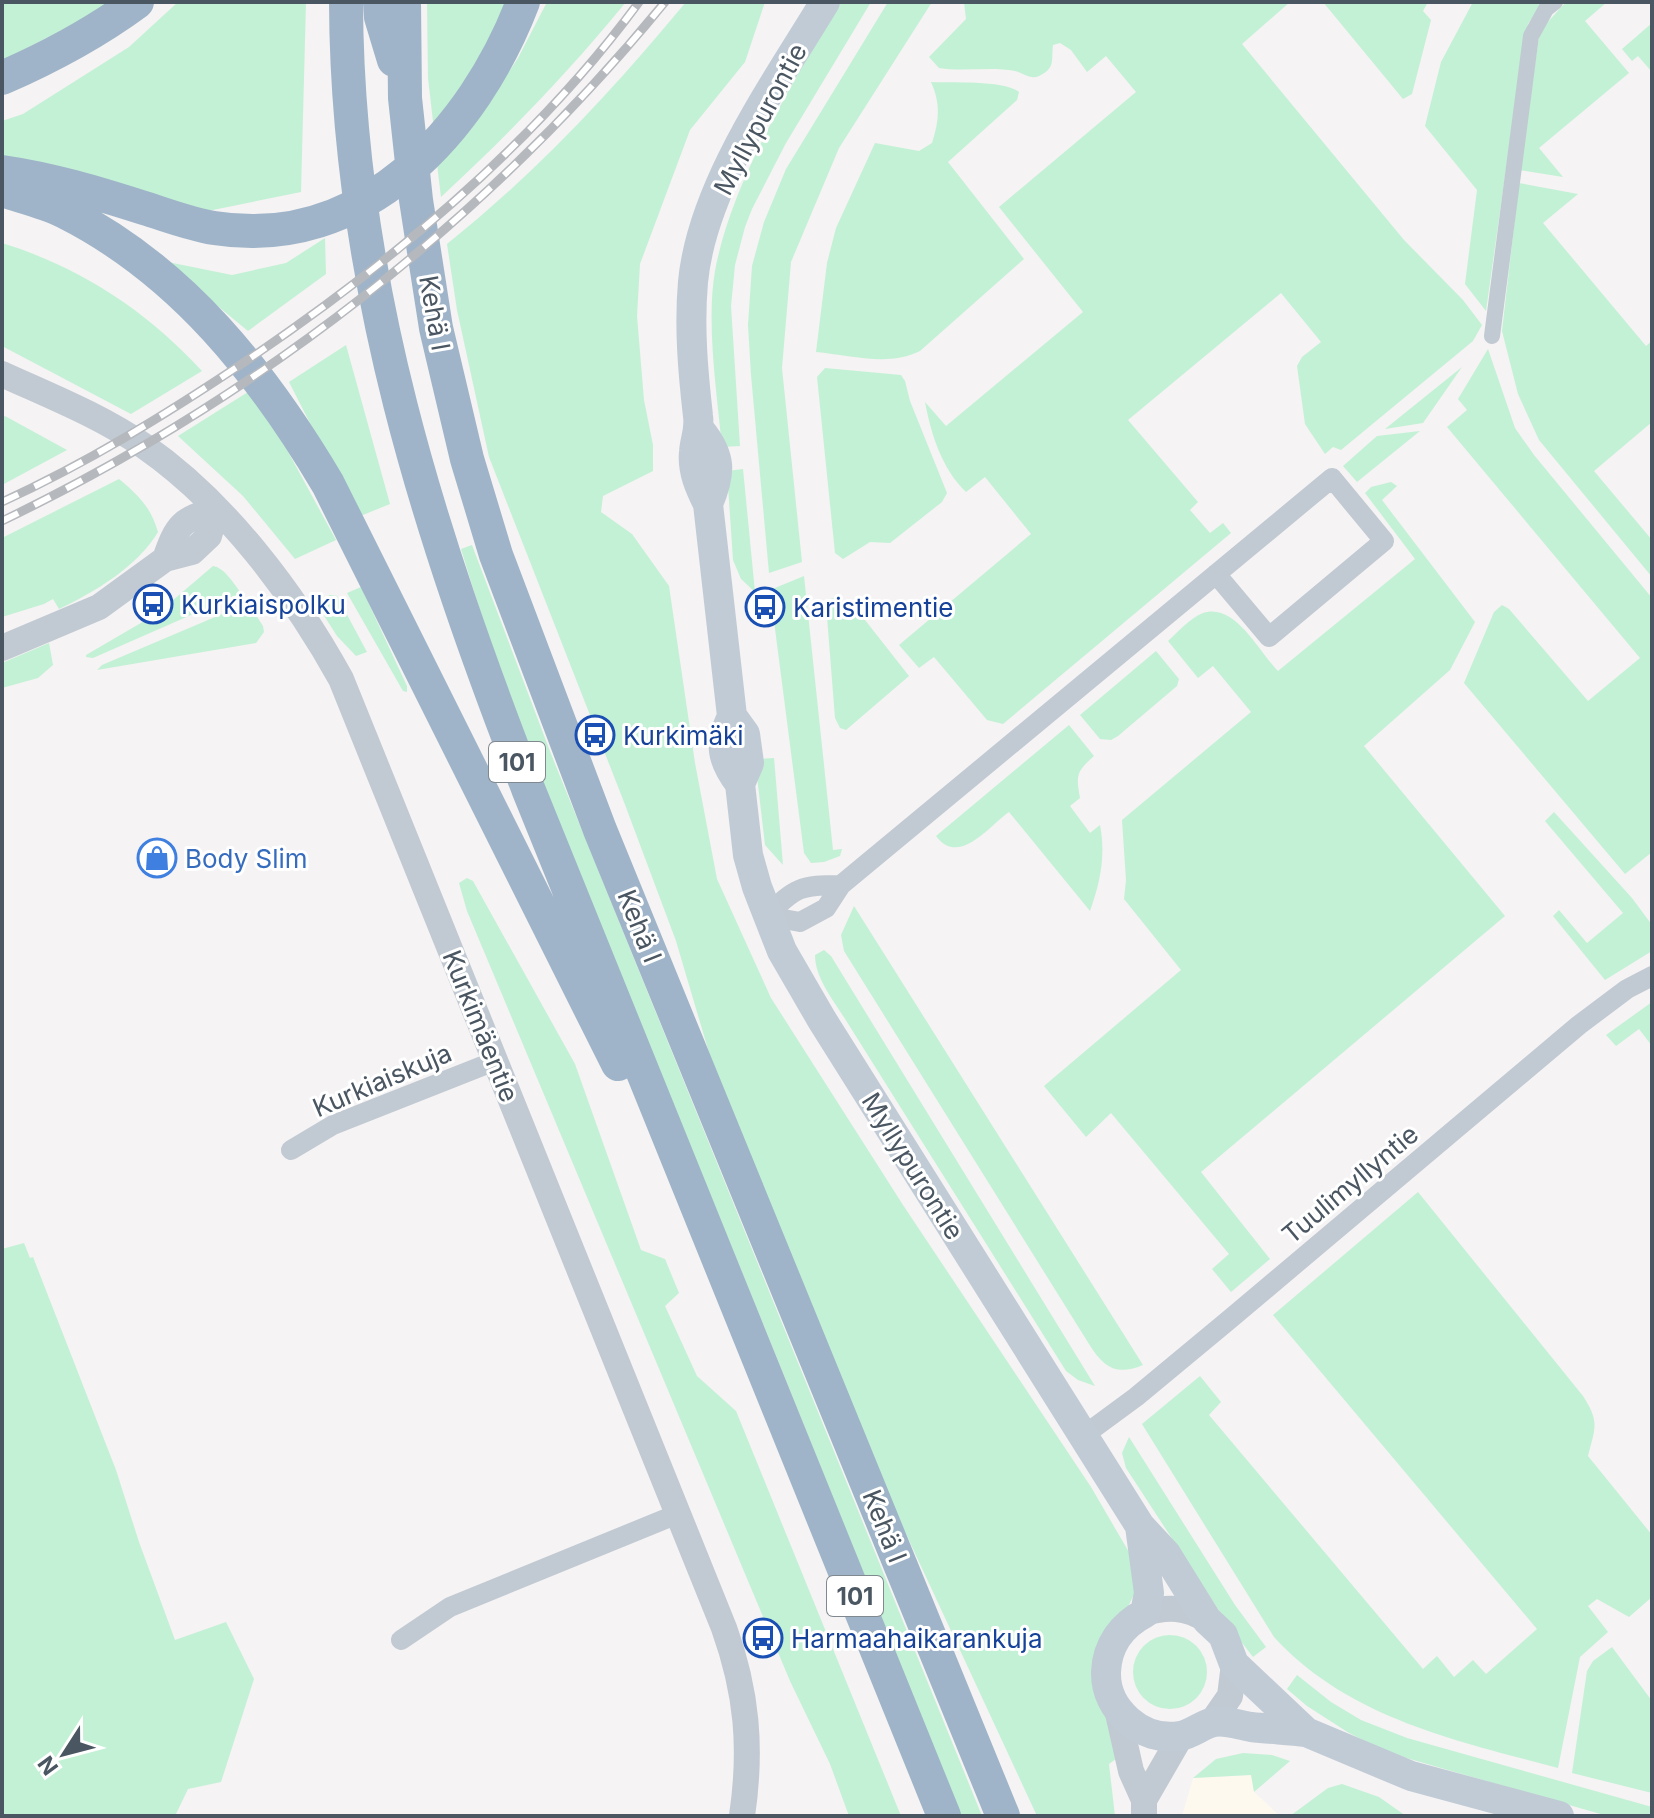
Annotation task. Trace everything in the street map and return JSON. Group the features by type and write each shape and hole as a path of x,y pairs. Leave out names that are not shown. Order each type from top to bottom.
{"highway":[{"path":"2,78 86,37 137,2"},
{"name":"Kehä I","path":"346,2 353,141 365,235 389,366 417,474 486,680 944,1816"},
{"path":"380,2 381,17 405,98"},
{"name":"Kehä I","path":"404,2 405,98 416,200 436,328 467,459 496,555 600,830 1003,1816"},
{"path":"2,172 48,179 218,228 269,231 320,222 373,197 429,151 472,100 495,64 523,2"},
{"path":"2,190 62,211 133,251 195,306 244,361 284,414 328,484 617,1063 673,1148"}],"main road":[{"name":"Myllypurontie","path":"825,2 764,103 721,184 705,230 693,280 692,357 700,430 714,448 717,465 718,480 708,504 732,716 723,736 726,765 740,784 748,855 767,916 782,951 822,1020 1140,1526 1166,1554 1207,1620"},
{"name":"Myllypurontie","path":"1140,1526 1149,1593 1145,1613"},
{"path":"1145,1613 1126,1625 1108,1654 1108,1688 1117,1709 1145,1732 1181,1736 1212,1722 1306,1732 1411,1776 1559,1816"},
{"path":"1207,1620 1223,1635 1234,1664 1306,1732"}],"street":[{"path":"1492,336 1531,36 1546,9 1555,2"},
{"name":"Kurkimäentie","path":"2,374 72,406 142,445 170,465 216,510 298,606 341,679 724,1628 743,1688 746,1714 747,1757 742,1816"},
{"path":"767,916 800,922 826,908 841,885 1216,574 1332,478 1384,541 1269,637 1216,574"},
{"path":"2,648 99,607 165,559 192,552 209,536 216,510"},
{"path":"767,916 789,893 816,885 841,885"},
{"name":"Tuulimyllyntie","path":"1083,1436 1218,1329 1579,1025 1627,989 1652,976"},
{"name":"Kurkiaiskuja","path":"291,1150 333,1125 495,1061"},
{"path":"401,1640 450,1607 680,1513"},
{"path":"1145,1613 1170,1608 1196,1613 1207,1620"},
{"path":"1212,1722 1230,1696 1234,1664"},
{"path":"1117,1709 1131,1771 1144,1808"},
{"path":"1144,1808 1181,1736"}],"shaded area":[{"path":"1252,1775 1254,1792 1280,1816 1182,1816 1193,1778"}],"green space":[{"path":"2,2 116,2 2,61"},
{"path":"178,2 306,2 301,192 203,212 2,157 2,121 23,114 129,47"},
{"path":"427,2 512,2 489,52 434,130 428,78"},
{"path":"547,2 626,2 537,103 441,197 437,164 472,128 518,58"},
{"path":"686,2 765,2 745,62 690,130 640,264 637,316 644,400 653,445 653,471 603,496 601,512 632,534 669,586 695,763 717,879 771,998 903,1205 1091,1487 1133,1559 1135,1592 1128,1607 1102,1639 1120,1756 1109,1764 1115,1816 1037,1816 894,1508 710,1056 676,941 489,457 457,310 447,244 512,188 573,129"},
{"path":"841,2 871,2 786,143 745,227 735,265 731,306 740,446 722,447 713,359 712,313 715,271 723,237 766,132"},
{"path":"888,2 932,2 839,148 791,262 782,368 802,562 769,573 748,325 752,266 764,222 786,169"},
{"path":"964,2 1290,2 1242,44 1404,240 1463,300 1482,325 1473,341 1341,450 1333,447 1325,454 1305,424 1297,366 1302,357 1321,342 1281,293 1128,420 1198,502 1190,510 1210,533 1223,523 1231,533 1003,724 987,720 934,657 919,668 899,645 1031,534 985,477 966,492 958,483 939,450 925,402 946,426 1083,312 999,207 1136,92 1106,56 1087,72 1071,50 1060,43 1053,45 1052,63 1048,70 1036,77 1006,70 939,68 929,57 966,19"},
{"path":"1323,2 1428,2 1423,11 1431,20 1412,94 1403,99"},
{"path":"1473,2 1543,2 1528,24 1523,48 1486,311 1465,284 1477,190 1425,126 1441,62"},
{"path":"1566,2 1607,2 1585,21 1629,73 1539,148 1563,177 1519,170 1539,37 1545,25"},
{"path":"1652,23 1652,72 1638,56 1632,61 1622,49"},
{"path":"931,82 990,84 1019,92 1017,100 948,162 1024,259 920,351 908,356 882,359 816,352 827,263 836,228 875,143 919,151 932,143 938,112"},
{"path":"1519,183 1578,194 1543,223 1646,346 1652,341 1652,422 1594,471 1652,540 1652,577 1539,440 1518,394 1502,331"},
{"path":"325,238 326,274 248,331 163,261 232,275 286,263"},
{"path":"2,243 58,265 111,294 159,329 202,371 131,414 2,346"},
{"path":"346,345 390,504 358,517 289,382"},
{"path":"1488,349 1515,428 1652,598 1652,852 1625,874 1464,683 1494,612 1502,605 1509,609 1588,701 1640,658 1447,427 1467,410 1458,399"},
{"path":"1462,367 1423,423 1385,429"},
{"path":"825,368 901,375 947,493 942,502 890,543 870,542 843,559 835,553 817,377"},
{"path":"248,392 286,448 336,540 295,559 243,496 178,436"},
{"path":"5,416 67,450 2,485 2,418"},
{"path":"1420,431 1357,482 1343,466 1377,436"},
{"path":"743,469 755,592 741,579 733,560 727,471"},
{"path":"119,479 148,508 158,532 139,556 87,595 59,609 53,599 2,617 2,538"},
{"path":"1391,482 1397,486 1382,500 1475,622 1450,670 1364,746 1505,916 1201,1172 1270,1259 1231,1292 1212,1269 1229,1254 1111,1113 1086,1137 1044,1086 1181,970 1124,899 1126,880 1122,820 1251,712 1213,666 1198,678 1168,641 1203,613 1226,615 1245,631 1278,671 1415,559 1365,493 1371,487"},
{"path":"472,545 551,754 982,1816 959,1816 751,1293 582,887 517,719 488,634 461,549"},
{"path":"213,566 225,573 241,593 93,658 86,657 158,613"},
{"path":"804,576 833,850 842,849 840,856 811,863 804,853 770,590"},
{"path":"361,587 407,686 407,692 403,691 347,593"},
{"path":"330,595 337,596 367,652 356,656 337,636 316,603"},
{"path":"836,598 854,606 909,676 846,730 840,728 835,718 826,604"},
{"path":"248,603 263,626 264,632 256,643 97,670 102,665"},
{"path":"49,643 53,665 38,678 2,688 2,663"},
{"path":"1156,651 1179,679 1177,686 1118,736 1111,740 1100,739 1080,715"},
{"path":"1069,725 1094,756 1081,770 1078,779 1080,798 1070,806 1090,833 1100,825 1101,869 1090,911 1009,812 964,846 945,844 936,836"},
{"path":"774,758 783,865 765,845 755,759"},
{"path":"1554,812 1632,898 1652,925 1652,951 1605,980 1553,916 1559,910 1587,943 1623,913 1545,821"},
{"path":"467,878 473,881 575,1064 641,1250 665,1259 679,1293 665,1306 697,1376 736,1411 901,1816 849,1816 830,1764 790,1681 467,911 459,883"},
{"path":"854,906 1143,1365 1125,1370 1112,1368 1100,1359 1089,1344 844,951 841,935"},
{"path":"824,950 831,956 1095,1386 1078,1380 1066,1371 832,998 816,964 815,955"},
{"path":"1652,1002 1652,1046 1639,1029 1616,1046 1606,1035"},
{"path":"1418,1192 1583,1396 1594,1419 1588,1456 1652,1535 1652,1597 1629,1617 1597,1599 1588,1606 1608,1632 1580,1657 1558,1768 1481,1748 1406,1723 1335,1688 1303,1665 1274,1637 1142,1424 1200,1376 1221,1402 1209,1415 1423,1669 1437,1656 1454,1677 1473,1660 1486,1674 1537,1629 1273,1315"},
{"path":"24,1243 30,1258 33,1257 116,1470 175,1640 226,1622 254,1679 221,1782 188,1789 175,1816 2,1816 2,1249"},
{"path":"1129,1437 1235,1605 1266,1647 1253,1657 1229,1626 1126,1468 1122,1453"},
{"path":"1170,1635 1184,1638 1196,1646 1204,1658 1207,1672 1204,1686 1196,1698 1184,1706 1170,1709 1156,1706 1144,1698 1136,1686 1133,1672 1136,1658 1144,1646 1156,1638"},
{"path":"1612,1647 1652,1701 1652,1793 1572,1773 1587,1671 1593,1661"},
{"path":"1297,1675 1331,1702 1361,1720 1407,1738 1652,1807 1652,1816 1604,1815 1389,1753 1349,1733 1307,1706 1287,1689"},
{"path":"1243,1753 1272,1755 1290,1761 1254,1792 1251,1775 1193,1778 1216,1759"},
{"path":"1342,1784 1379,1797 1406,1816 1290,1816 1328,1788"}],"railway":[{"path":"2,502 95,455 155,420 243,363 352,285 405,243 506,153 598,55 639,2"},
{"path":"2,521 96,473 188,419 276,361 362,298 444,230 522,158 596,82 665,2"}],"place":[{"name":"Kurkiaispolku","path":"153,604"},
{"name":"Karistimentie","path":"765,607"},
{"name":"Kurkimäki","path":"595,735"},
{"name":"Body Slim","path":"157,858"},
{"name":"Harmaahaikarankuja","path":"763,1638"}]}
